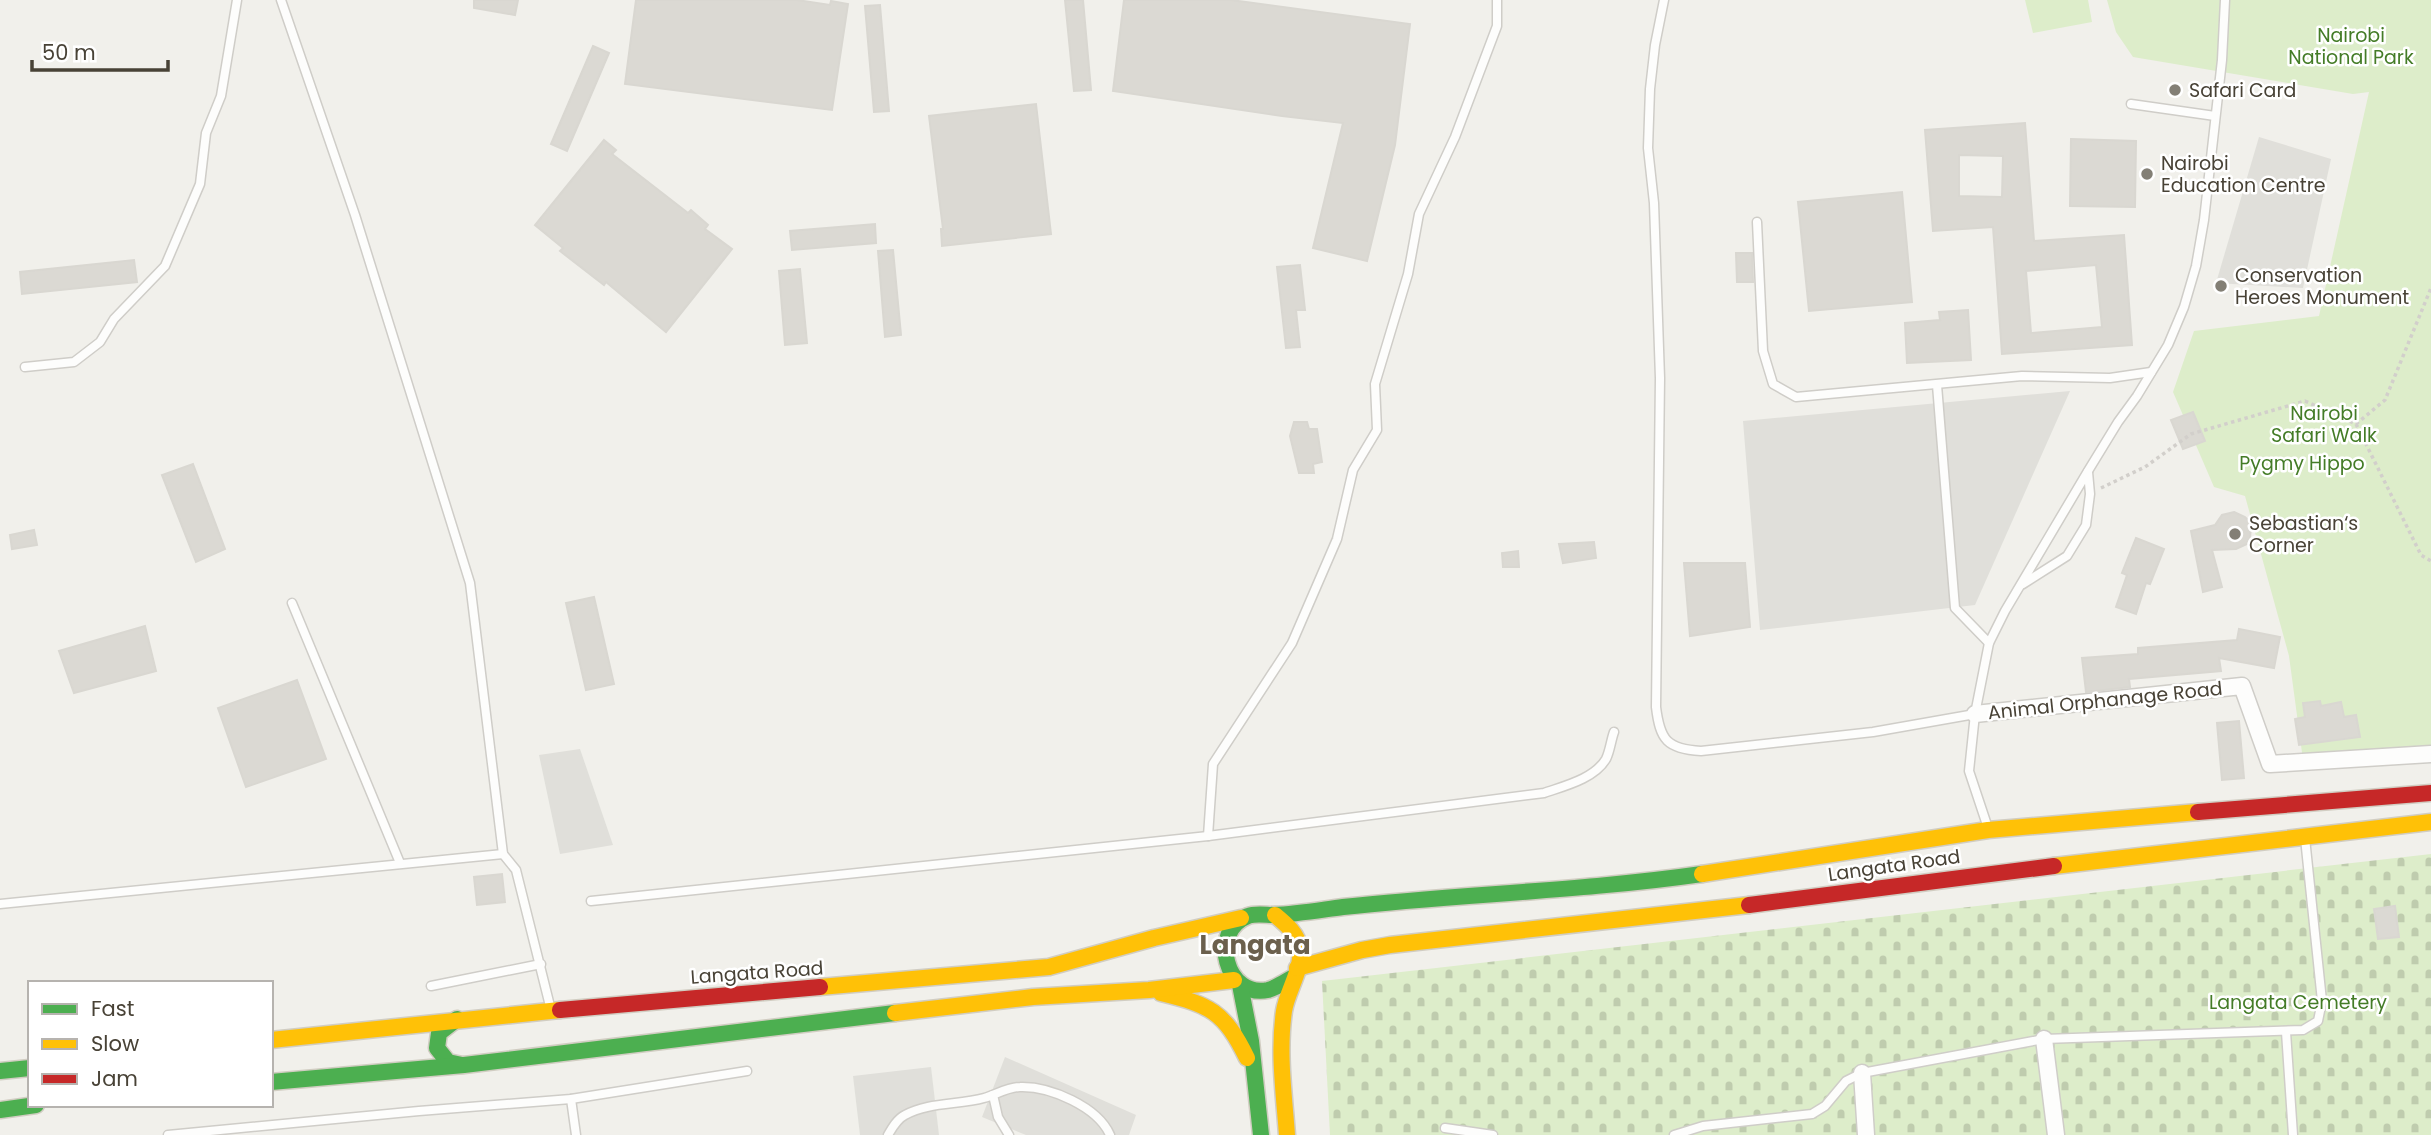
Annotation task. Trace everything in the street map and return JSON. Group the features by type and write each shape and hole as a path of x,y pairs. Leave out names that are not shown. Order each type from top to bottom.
{"main road":[{"name":"Langata Road","path":"1275,915 1424,898 1632,884 1988,830 2431,793"},
{"name":"Langata Road","path":"1294,973 1362,950 2431,822"},
{"path":"1261,1135 1251,1038 1237,982 1226,968 1224,954 1225,940 1231,927 1241,918 1256,912 1275,915 1295,934 1300,955 1284,1011 1282,1084 1287,1135"},
{"name":"Langata Road","path":"273,1040 457,1019 1049,967 1154,938 1241,918"},
{"path":"273,1082 464,1065 1033,997 1237,982 1266,991 1279,988 1294,973"},
{"path":"1149,990 1213,1009 1233,1028 1253,1070"},
{"path":"457,1019 439,1033 438,1048 448,1062 464,1065"},
{"path":"0,1071 28,1068"},
{"path":"0,1110 28,1106"}],"street":[{"name":"Animal Orphanage Road","path":"1975,714 2242,686 2270,764 2431,754"},
{"path":"2044,1039 2056,1135"},
{"path":"1863,1073 1866,1135"}],"lane":[{"path":"25,367 74,362 100,342 114,319 165,266 200,184 206,133 221,96 237,0"},
{"path":"281,0 355,215 470,583 503,854 516,870 551,1012"},
{"path":"1208,836 1213,764 1292,642 1337,539 1353,470 1377,430 1375,384 1408,274 1419,214 1455,137 1497,26 1497,0"},
{"path":"1664,0 1650,89 1648,148 1654,203 1660,378 1656,707 1659,730 1664,739 1677,747 1701,751 1873,732 1975,714"},
{"path":"1988,830 1969,771 1975,714 1989,643 2088,471 2168,345 2184,307 2196,266 2204,220 2222,60 2225,0"},
{"path":"2131,104 2215,116"},
{"path":"1757,222 1763,351 1773,384 1796,397 2022,376 2110,378 2151,372"},
{"path":"1937,385 1955,608 1989,643"},
{"path":"2021,585 2067,556 2086,525 2090,494 2088,471"},
{"path":"292,603 400,863"},
{"path":"591,901 1208,836 1544,793 1574,783 1596,770 1606,758 1614,732"},
{"path":"1674,1135 1703,1126 1812,1114 1825,1106 1846,1081 1863,1073 2044,1039 2303,1030 2318,1021 2322,1001 2305,838"},
{"path":"0,904 503,854"},
{"path":"431,986 541,964"},
{"path":"2286,1032 2292,1135"},
{"path":"169,1135 571,1099 747,1071"},
{"path":"888,1135 905,1115 1018,1087 1055,1093 1090,1111 1106,1125 1110,1135"},
{"path":"993,1095 998,1117 1009,1135"},
{"path":"571,1099 576,1135"},
{"path":"1445,1128 1493,1135"}],"path":[{"path":"2357,424 2385,400 2431,288"},
{"path":"2090,494 2144,467 2192,434 2305,401 2357,424 2421,555 2431,561"}],"green space":[{"path":"2025,0 2088,0 2092,22 2033,33"},
{"name":"Nairobi Safari Walk","path":"2107,0 2431,0 2431,748 2303,760 2289,656 2245,496 2214,487 2173,392 2194,331 2319,316 2369,92 2353,94 2133,57 2116,32"},
{"name":"Langata Cemetery","path":"2431,854 2431,1135 1330,1135 1322,981"}],"shaded area":[{"path":"2259,137 2331,159 2303,288 2216,283"},
{"path":"2070,391 1975,605 1760,630 1743,421"},
{"path":"580,749 613,845 560,854 539,755"},
{"path":"1005,1057 1136,1115 1129,1135 1026,1135 982,1117"},
{"path":"931,1067 939,1135 860,1135 853,1076"}],"building":[{"path":"474,0 518,0 515,15 474,8"},
{"path":"636,0 797,0 830,5 831,1 848,4 832,110 625,84"},
{"path":"1065,0 1083,0 1091,90 1074,91"},
{"path":"1124,0 1231,0 1410,24 1395,145 1367,261 1313,248 1343,123 1113,91"},
{"path":"880,5 889,111 874,112 865,6"},
{"path":"593,46 609,53 567,151 551,144"},
{"path":"1036,104 1051,234 942,246 943,229 929,116"},
{"path":"2025,123 2034,241 2124,235 2132,345 2002,354 1993,227 1933,231 1925,130","holes":["1959,155 2003,156 2002,197 1959,196","2096,265 2102,327 2031,333 2026,271"]},
{"path":"2071,139 2136,141 2135,207 2070,206"},
{"path":"604,140 616,150 612,154 688,213 691,210 708,225 705,229 732,249 666,332 606,282 604,285 560,251 563,248 535,225"},
{"path":"1902,192 1912,302 1809,311 1798,202"},
{"path":"875,224 876,243 792,250 790,231"},
{"path":"893,250 901,335 885,337 878,251"},
{"path":"1736,253 1752,253 1753,282 1737,282"},
{"path":"134,260 137,282 22,294 20,272"},
{"path":"1300,265 1305,310 1296,310 1300,347 1286,348 1277,267"},
{"path":"800,269 807,343 785,345 779,271"},
{"path":"1968,310 1971,360 1907,363 1905,323 1940,320 1939,312"},
{"path":"2193,412 2205,441 2183,449 2171,420"},
{"path":"1294,422 1307,422 1309,429 1317,429 1322,462 1313,464 1314,473 1299,473 1290,436"},
{"path":"193,464 225,549 196,562 162,475"},
{"path":"2234,512 2249,521 2250,538 2247,544 2236,549 2212,550 2222,587 2203,592 2191,531 2215,525 2222,515"},
{"path":"34,530 37,545 12,549 10,535"},
{"path":"2136,538 2164,549 2150,584 2146,583 2136,614 2116,607 2127,575 2122,573"},
{"path":"1594,542 1596,558 1563,563 1559,544"},
{"path":"1518,551 1519,567 1503,567 1502,553"},
{"path":"1684,563 1745,563 1750,627 1690,636"},
{"path":"594,597 614,684 586,690 566,603"},
{"path":"145,626 156,671 74,693 59,651"},
{"path":"2239,629 2280,637 2274,668 2219,658 2221,671 2129,679 2130,687 2086,692 2082,658 2138,654 2138,648 2237,640"},
{"path":"297,680 326,759 246,787 218,708"},
{"path":"2320,701 2321,706 2341,702 2344,717 2356,715 2360,737 2299,745 2295,719 2305,717 2303,703"},
{"path":"2239,721 2244,778 2222,780 2217,723"},
{"path":"502,874 505,902 477,905 474,877"},
{"path":"2395,906 2399,937 2378,939 2374,909"}],"traffic: fast":[{"path":"1292,978 1268,990 1253,990 1242,984 1227,962 1228,935 1236,924 1254,915 1291,914 1702,874"},
{"path":"1240,985 1251,1041 1261,1135"},
{"path":"273,1082 464,1065 895,1013"},
{"path":"457,1019 439,1033 437,1048 448,1062 462,1065"},
{"path":"0,1071 28,1068"},
{"path":"0,1110 28,1106"}],"traffic: slow":[{"path":"1702,874 1988,830 2198,812"},
{"path":"2054,866 2431,822"},
{"path":"1297,968 1390,945 1749,905"},
{"path":"1275,915 1294,934 1300,949 1299,964 1286,1003 1282,1026 1282,1073 1287,1135"},
{"path":"820,987 1049,967 1154,938 1241,918"},
{"path":"895,1013 1033,997 1149,990 1234,980"},
{"path":"1161,993 1204,1006 1214,1012 1231,1030 1247,1058"},
{"path":"273,1040 560,1010"}],"traffic: jam":[{"path":"2198,812 2431,793"},
{"path":"1749,905 2054,866"},
{"path":"560,1010 820,987"}],"place":[{"name":"Safari Card","path":"2175,90"},
{"name":"Nairobi Education Centre","path":"2147,174"},
{"name":"Conservation Heroes Monument","path":"2221,286"},
{"name":"Sebastian‘s Corner","path":"2235,534"}],"district":[{"name":"Langata","path":"1255,945"}],"park label":[{"name":"Nairobi National Park","path":"2351,46"},
{"name":"Pygmy Hippo","path":"2302,463"}]}
